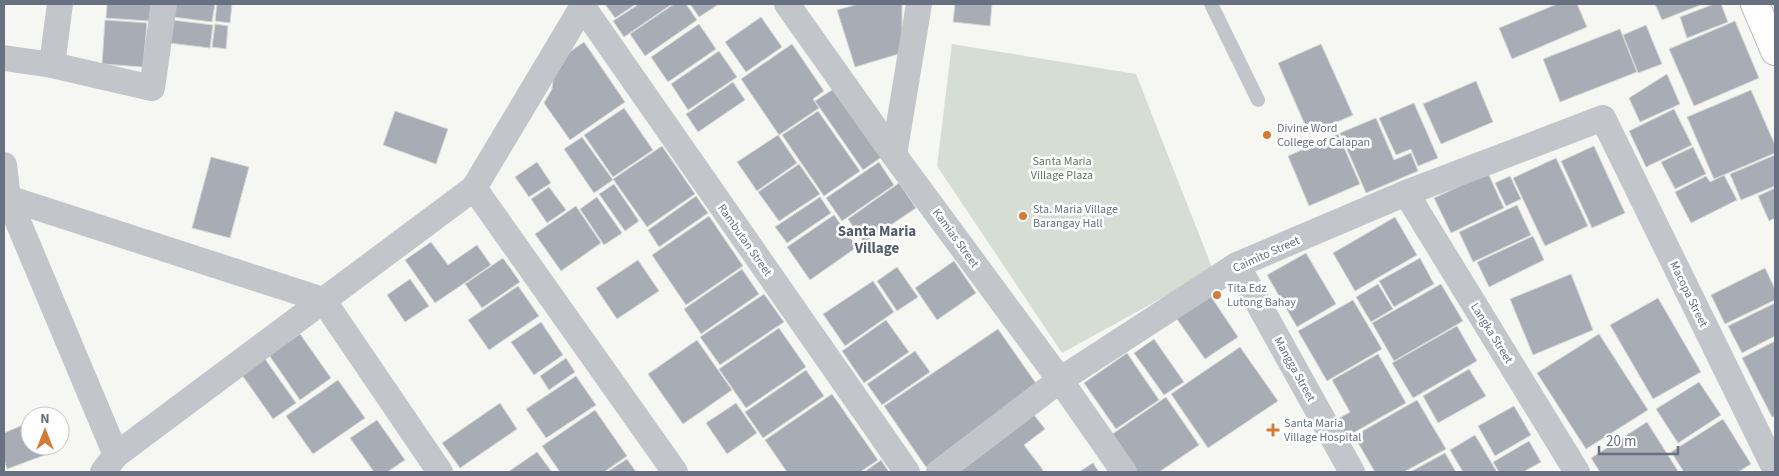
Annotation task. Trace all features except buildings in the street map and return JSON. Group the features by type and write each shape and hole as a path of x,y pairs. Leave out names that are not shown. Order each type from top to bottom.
{"street":[{"path":"52,65 60,4"},
{"path":"4,58 52,65 152,88 164,4"},
{"name":"Kamias Street","path":"787,4 894,155 1060,380 1124,472"},
{"path":"894,155 919,4"},
{"path":"1755,4 1775,50"},
{"path":"4,165 8,198 109,464 323,300 474,188 584,5"},
{"name":"Rambutan Street","path":"584,5 907,472"},
{"name":"Caimito Street","path":"939,472 1060,380 1237,265 1406,193 1603,118"},
{"name":"Macopa Street","path":"1603,118 1775,471"},
{"path":"474,188 675,472"},
{"name":"Langka Street","path":"1406,193 1577,472"},
{"path":"8,198 323,300 440,472"},
{"name":"Mangga Street","path":"1237,265 1352,472"}],"lane":[{"path":"1210,4 1258,100"}],"green space":[{"name":"Santa Maria Village Plaza","path":"952,44 1136,74 1213,270 1062,353 937,166"}],"place":[{"name":"Divine Word College of Calapan","path":"1267,135"},
{"name":"Sta. Maria Village Barangay Hall","path":"1023,216"},
{"name":"Tita Edz Lutong Bahay","path":"1217,295"},
{"name":"Santa Maria Village Hospital","path":"1273,430"}],"district":[{"name":"Santa Maria Village","path":"877,240"}]}
